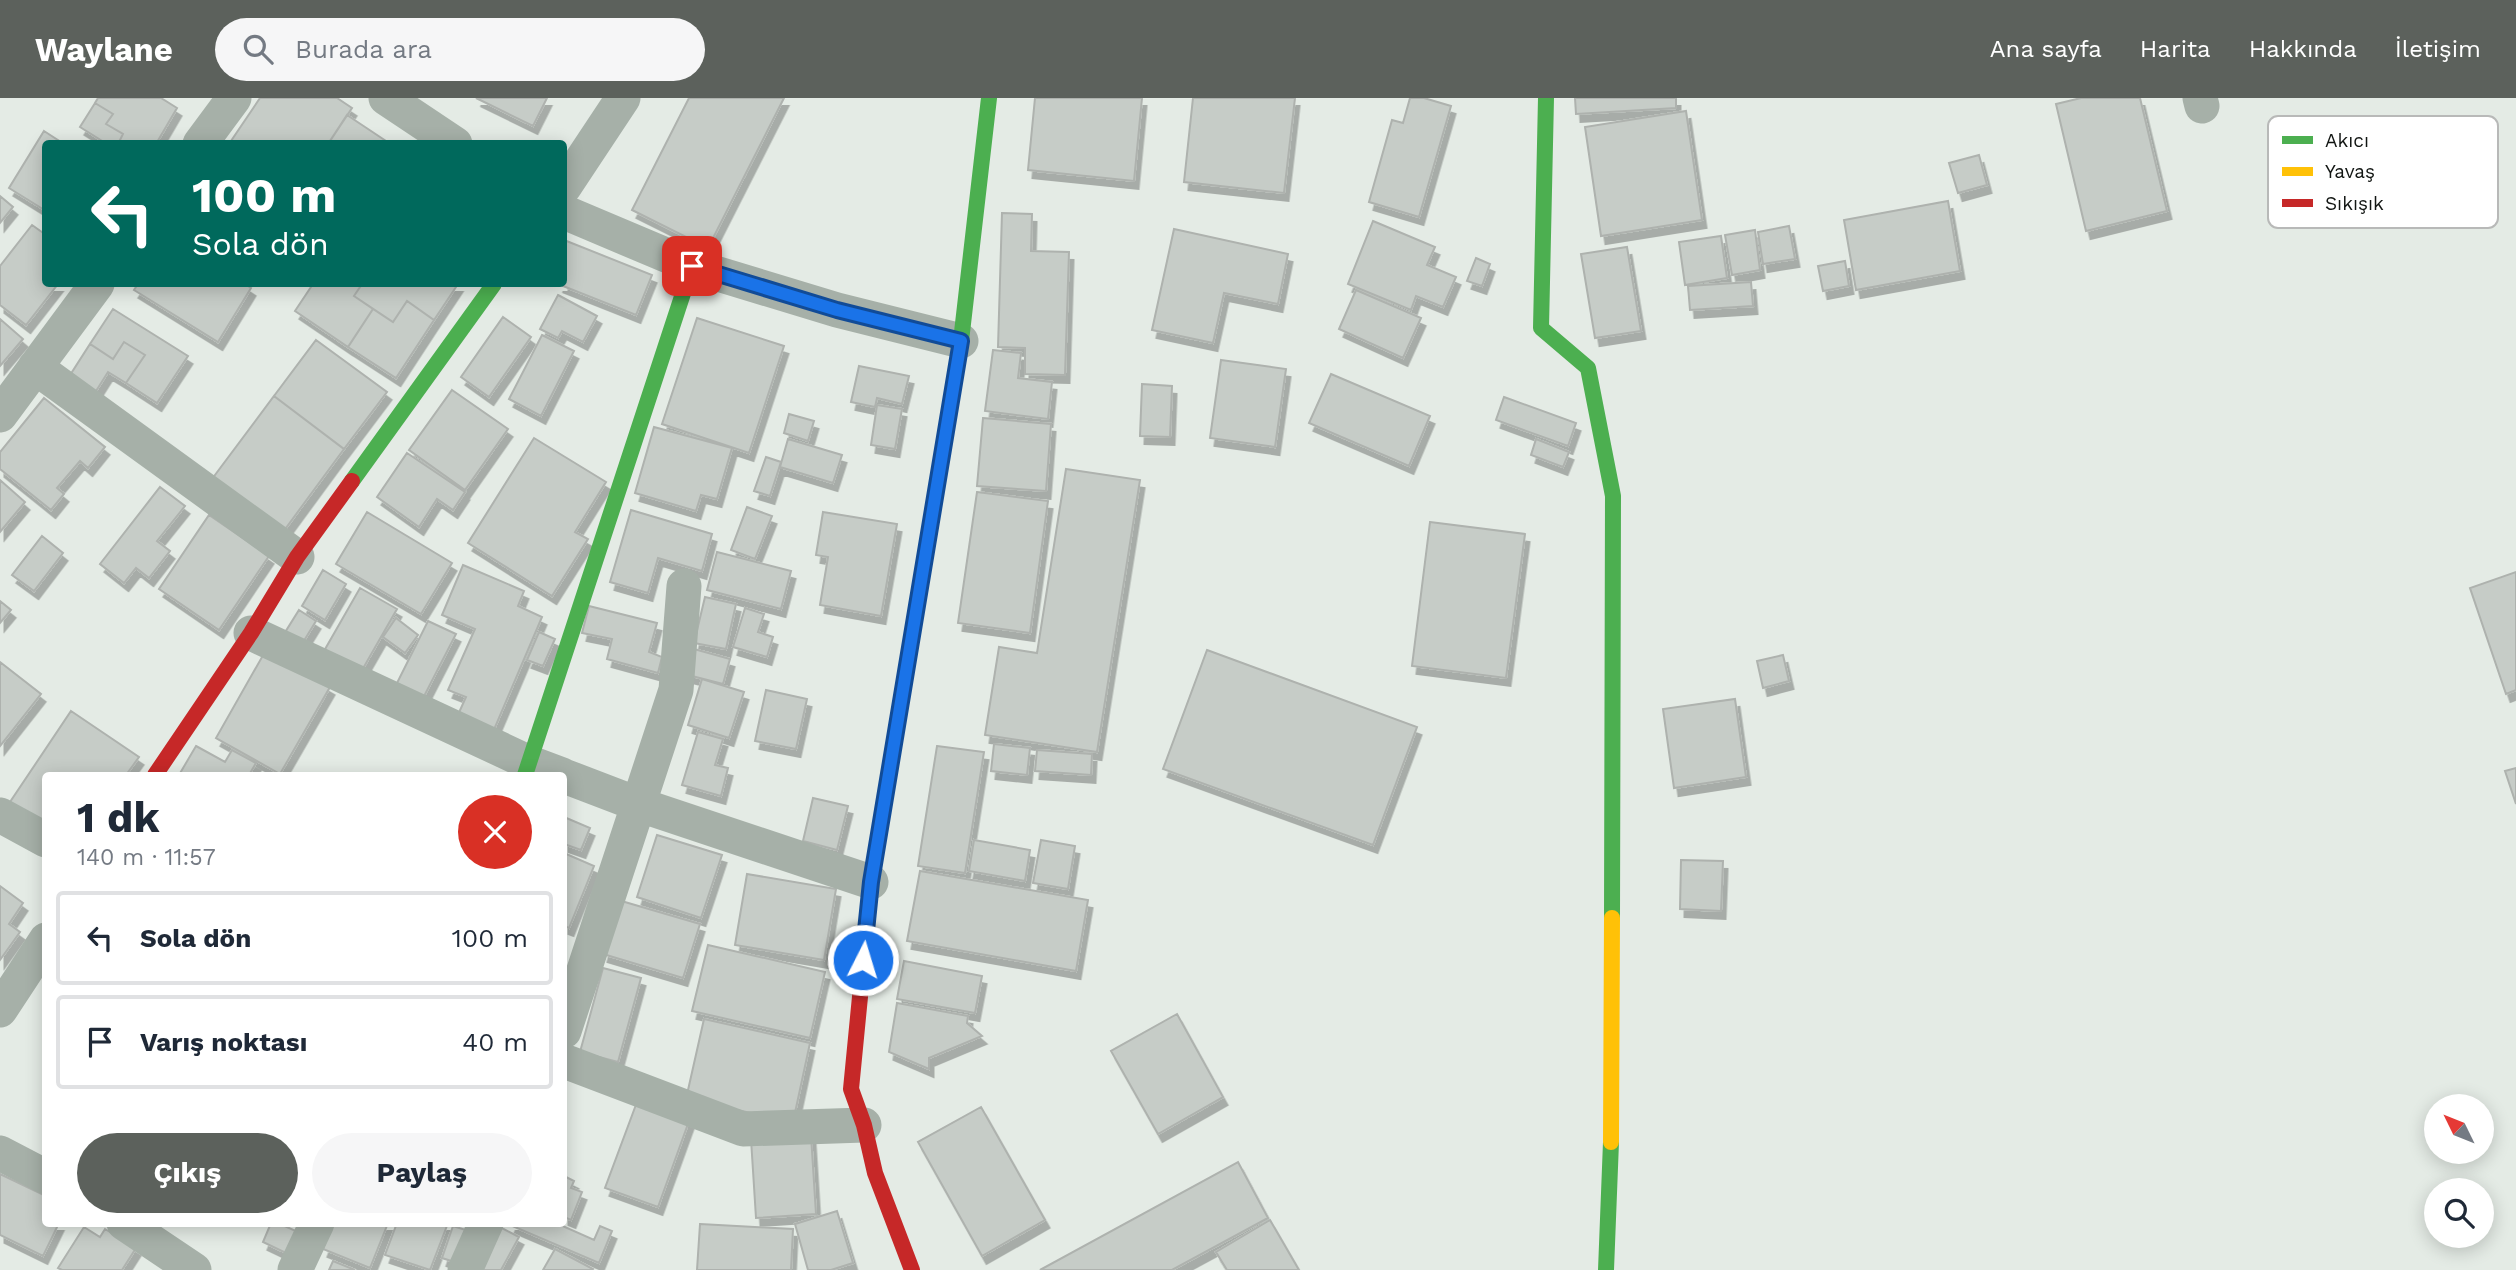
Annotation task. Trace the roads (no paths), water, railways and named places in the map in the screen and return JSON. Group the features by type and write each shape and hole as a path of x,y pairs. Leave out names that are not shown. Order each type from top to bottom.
{"street":[{"path":"203,140 234,98"},
{"path":"386,98 449,140"},
{"path":"567,182 623,98"},
{"path":"912,1270 875,1173 864,1125 851,1089 871,882 961,341 989,98"},
{"path":"1546,98 1541,328 1588,368 1613,495 1611,1145 1606,1270"},
{"path":"567,213 692,266 837,310 961,341"},
{"path":"251,633 545,772 692,266"},
{"path":"0,415 95,287"},
{"path":"157,772 251,633 297,557 493,287"},
{"path":"35,367 297,557"},
{"path":"567,1022 676,690 684,586"},
{"path":"567,780 871,882"},
{"path":"0,815 42,838"},
{"path":"0,1010 42,946"},
{"path":"567,1062 743,1129 864,1125"},
{"path":"0,1153 42,1175"},
{"path":"130,1227 194,1270"},
{"path":"295,1270 315,1227"},
{"path":"465,1270 484,1227"}]}
